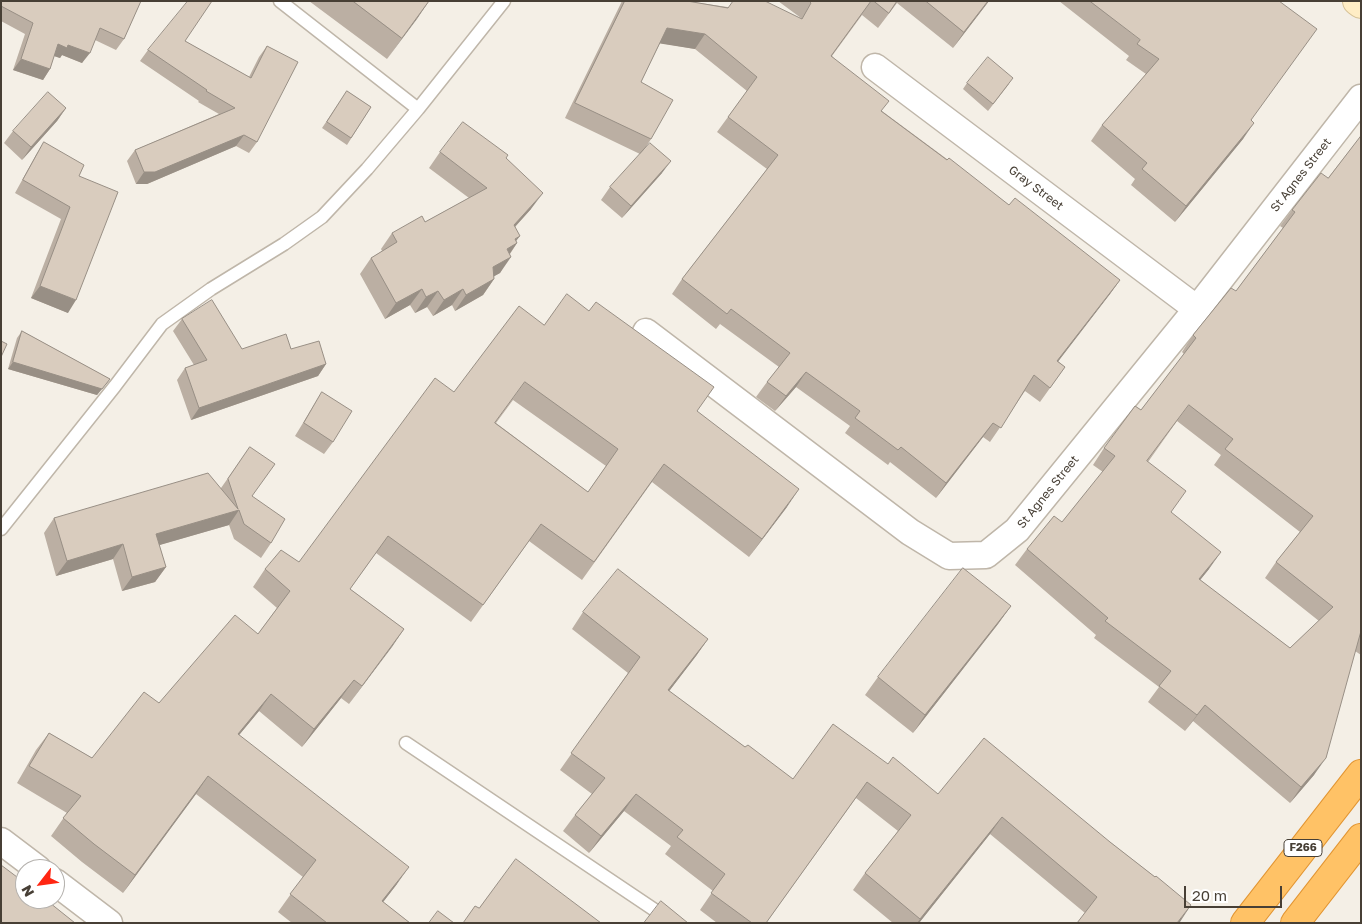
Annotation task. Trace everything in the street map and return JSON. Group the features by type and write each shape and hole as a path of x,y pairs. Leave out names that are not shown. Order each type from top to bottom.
{"highway":[{"name":"F266","path":"1245,923 1361,774"},
{"path":"1295,923 1356,855"}],"street":[{"path":"1357,1 1361,4"},
{"name":"Gray Street","path":"875,67 1197,310"},
{"name":"St Agnes Street","path":"646,332 910,532 949,556 986,555 1017,530 1197,310 1361,98"},
{"path":"1,841 25,859"},
{"path":"65,890 109,923"}],"lane":[{"path":"280,1 418,109"},
{"path":"1,529 162,324 211,289 284,244 322,216 418,109 504,1"},
{"path":"406,743 674,923"}],"building":[{"path":"1,1 141,1 124,39 100,28 90,53 68,45 67,48 58,44 50,69 21,59 33,23 1,6"},
{"path":"188,1 212,1 185,41 251,78 267,46 298,62 257,142 244,135 155,172 144,172 135,150 235,108 206,91 148,50"},
{"path":"353,1 429,1 402,38"},
{"path":"625,1 687,1 728,8 733,1 765,1 802,19 811,3 809,1 871,1 831,56 889,101 881,111 947,160 949,158 1009,205 1015,198 1120,280 1057,361 1065,367 1050,388 1034,375 1001,428 993,423 946,483 901,447 898,450 855,418 860,411 806,372 786,396 767,382 790,353 731,309 727,314 682,279 778,155 728,117 757,77 705,34 667,28 641,82 673,100 651,139 575,103"},
{"path":"874,1 897,1 889,13"},
{"path":"926,1 988,1 964,32"},
{"path":"1090,1 1279,1 1317,29 1251,120 1254,123 1186,206 1142,169 1147,163 1102,125 1159,59 1137,44 1140,40"},
{"path":"988,57 1013,78 993,104 967,83"},
{"path":"347,91 371,107 351,138 327,122"},
{"path":"48,92 66,108 31,147 13,131"},
{"path":"463,122 508,155 506,158 543,193 514,225 520,236 515,239 517,243 507,249 511,257 493,267 494,279 466,295 463,289 444,300 438,291 426,297 422,289 396,303 371,258 397,242 392,233 422,216 425,222 487,188 440,152"},
{"path":"1361,136 1361,631 1326,758 1301,787 1205,705 1197,715 1159,686 1171,671 1105,621 1108,618 1027,549 1054,516 1062,522 1115,456 1104,448 1135,406 1141,410 1196,338 1193,335 1231,288 1236,291 1295,212 1292,210 1321,173 1328,178","holes":["1189,405 1233,439 1225,449 1313,516 1276,562 1333,607 1290,648 1199,579 1221,552 1171,512 1186,491 1147,461"]},
{"path":"44,142 84,165 79,176 118,192 76,300 40,286 70,207 23,180"},
{"path":"650,143 671,161 631,206 610,187"},
{"path":"567,294 589,311 596,302 714,387 697,411 799,489 762,539 664,464 594,562 541,524 483,605 388,536 350,589 404,629 362,686 354,680 314,729 271,694 238,734 409,867 382,901 410,923 327,923 290,894 316,860 208,776 135,875 63,818 81,796 29,766 49,733 92,758 144,692 159,703 235,615 258,634 290,591 265,569 281,550 299,562 435,378 454,392 519,306 544,325","holes":["525,382 618,449 588,492 495,423"]},
{"path":"212,300 242,349 286,334 291,349 319,341 326,364 199,408 185,368 207,360 182,319"},
{"path":"22,331 110,379 102,389 13,362"},
{"path":"1,341 7,344 1,357"},
{"path":"322,392 352,411 333,442 304,423"},
{"path":"250,447 275,464 252,496 285,519 271,543 244,524 239,510 156,534 166,567 132,577 123,544 67,561 54,518 208,473 238,509 228,479"},
{"path":"963,568 1011,606 925,715 878,677"},
{"path":"618,569 708,639 668,690 745,747 748,745 793,779 833,724 888,764 893,757 938,794 984,738 1110,842 1191,905 1177,923 1077,923 1097,897 1002,817 920,919 865,873 911,815 867,782 766,923 752,923 711,893 725,874 677,837 683,830 636,794 601,836 575,815 605,778 571,753 640,657 583,612"},
{"path":"516,859 601,923 463,923 475,906 479,908"},
{"path":"1,865 15,876 15,909 58,909 75,923 1,923"},
{"path":"661,901 688,923 644,923"},
{"path":"438,911 454,923 429,923"}]}
